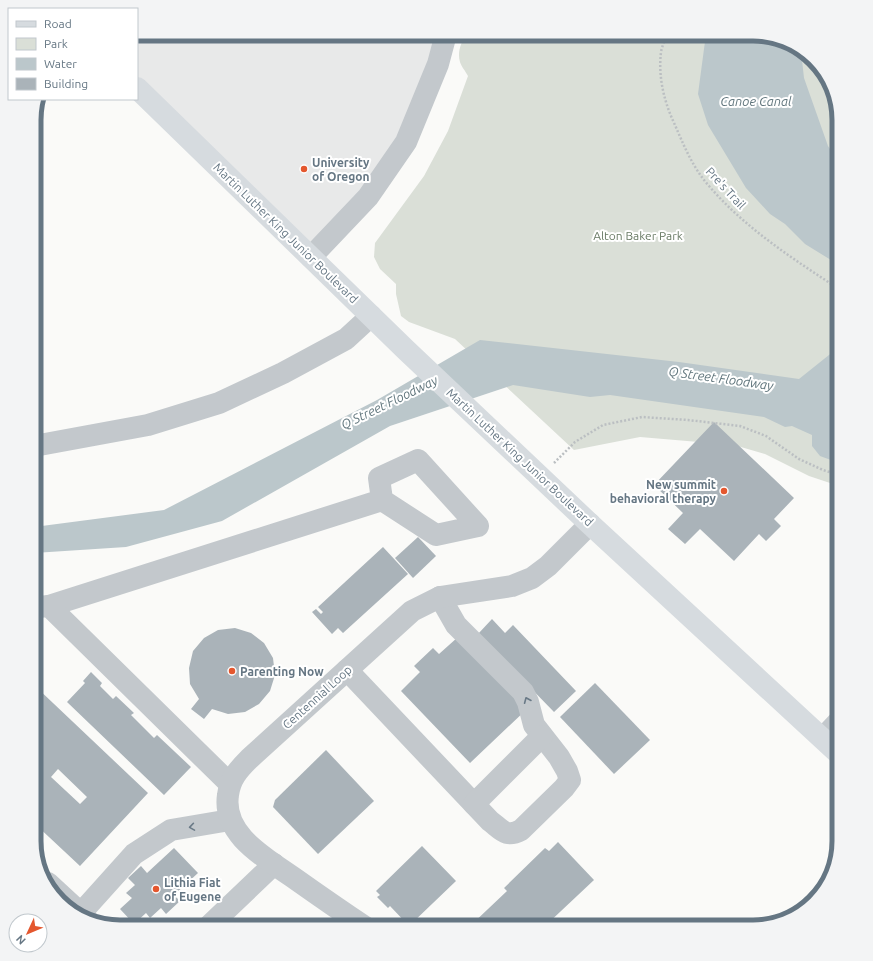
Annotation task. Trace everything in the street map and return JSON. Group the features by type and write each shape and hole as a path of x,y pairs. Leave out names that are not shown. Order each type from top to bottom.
{"main road":[{"name":"Martin Luther King Junior Boulevard","path":"138,89 406,350 590,524 832,747"}],"street":[{"path":"311,257 368,197 406,142 438,64 444,41"},
{"path":"41,445 148,426 219,404 346,339 371,316"},
{"path":"230,784 42,607 382,500"},
{"name":"Centennial Loop","path":"355,920 252,848 235,829 230,820 227,809 227,800 230,784 239,769 412,611 440,597 512,586 532,578 548,566 590,524"},
{"path":"347,670 490,821 506,833 514,834 521,830 564,788 570,780 567,771 559,757 534,725 528,702 522,692 456,625 440,597"},
{"path":"822,738 832,728"},
{"path":"474,804 542,736"},
{"path":"87,913 134,854 171,830 230,820"},
{"path":"215,920 274,864"}],"path":[{"name":"Pre's Trail","path":"665,41 662,51 661,82 667,107 688,156 708,185 732,210 766,238 832,285"},
{"path":"540,476 575,442 603,425 642,418 688,420 740,426 766,436 799,459 832,473"}],"shaded area":[{"name":"University of Oregon","path":"138,41 443,41 406,142 311,257 138,89"}],"green space":[{"name":"Alton Baker Park","path":"462,41 758,41 778,45 788,49 801,57 816,72 828,95 832,115 832,484 809,476 765,454 734,445 640,437 574,450 455,339 409,322 401,316 396,294 396,284 380,269 374,257 375,243 424,176 448,131 468,76 459,58"}],"water":[{"name":"Canoe Canal","path":"705,41 758,41 778,45 788,49 802,58 804,78 828,146 832,152 832,261 805,244 785,224 770,214 746,188 708,125 698,94"},
{"name":"Q Street Floodway","path":"480,340 679,362 799,379 832,353 832,460 820,456 812,446 812,435 792,426 785,427 764,417 610,395 590,397 513,385 390,426 222,521 126,547 41,553 41,526 164,510 377,400"}],"building":[{"name":"New summit behavioral therapy","path":"714,422 794,498 774,519 781,526 766,541 759,534 734,561 700,529 685,544 668,529 683,513 654,485"},
{"path":"418,537 436,556 413,578 395,558"},
{"path":"383,547 408,574 343,633 338,628 332,634 312,612 316,609 321,614 323,612 318,607"},
{"path":"492,619 505,633 513,625 576,691 554,712 478,634"},
{"name":"Parenting Now","path":"235,628 251,633 264,643 273,658 275,675 270,691 259,704 245,712 228,714 212,709 204,719 191,709 199,699 190,684 189,668 193,651 204,638 218,630"},
{"path":"458,637 527,709 470,763 401,691 420,672 414,666 433,648 439,654"},
{"path":"91,672 102,683 100,686 113,699 116,696 134,713 131,715 154,738 157,735 191,767 164,795 67,702 85,683 83,681"},
{"path":"595,683 650,740 614,774 560,717"},
{"path":"41,692 148,793 80,866 41,830","holes":["58,769 87,797 80,804 51,777"]},
{"path":"326,750 374,801 318,854 273,807 275,800"},
{"path":"558,842 594,880 551,920 476,920 507,891 504,888 545,848 549,851"},
{"path":"422,846 456,881 415,920 403,920 390,906 388,908 377,897 380,895 376,891"},
{"name":"Lithia Fiat of Eugene","path":"174,848 198,873 174,895 180,901 166,914 161,908 150,918 146,913 138,920 130,920 120,909 132,898 126,893 135,885 128,878 141,866 147,873"}],"place":[{"name":"University of Oregon","path":"304,169"},
{"name":"New summit behavioral therapy","path":"724,491"},
{"name":"Parenting Now","path":"232,671"},
{"name":"Lithia Fiat of Eugene","path":"156,889"}]}
